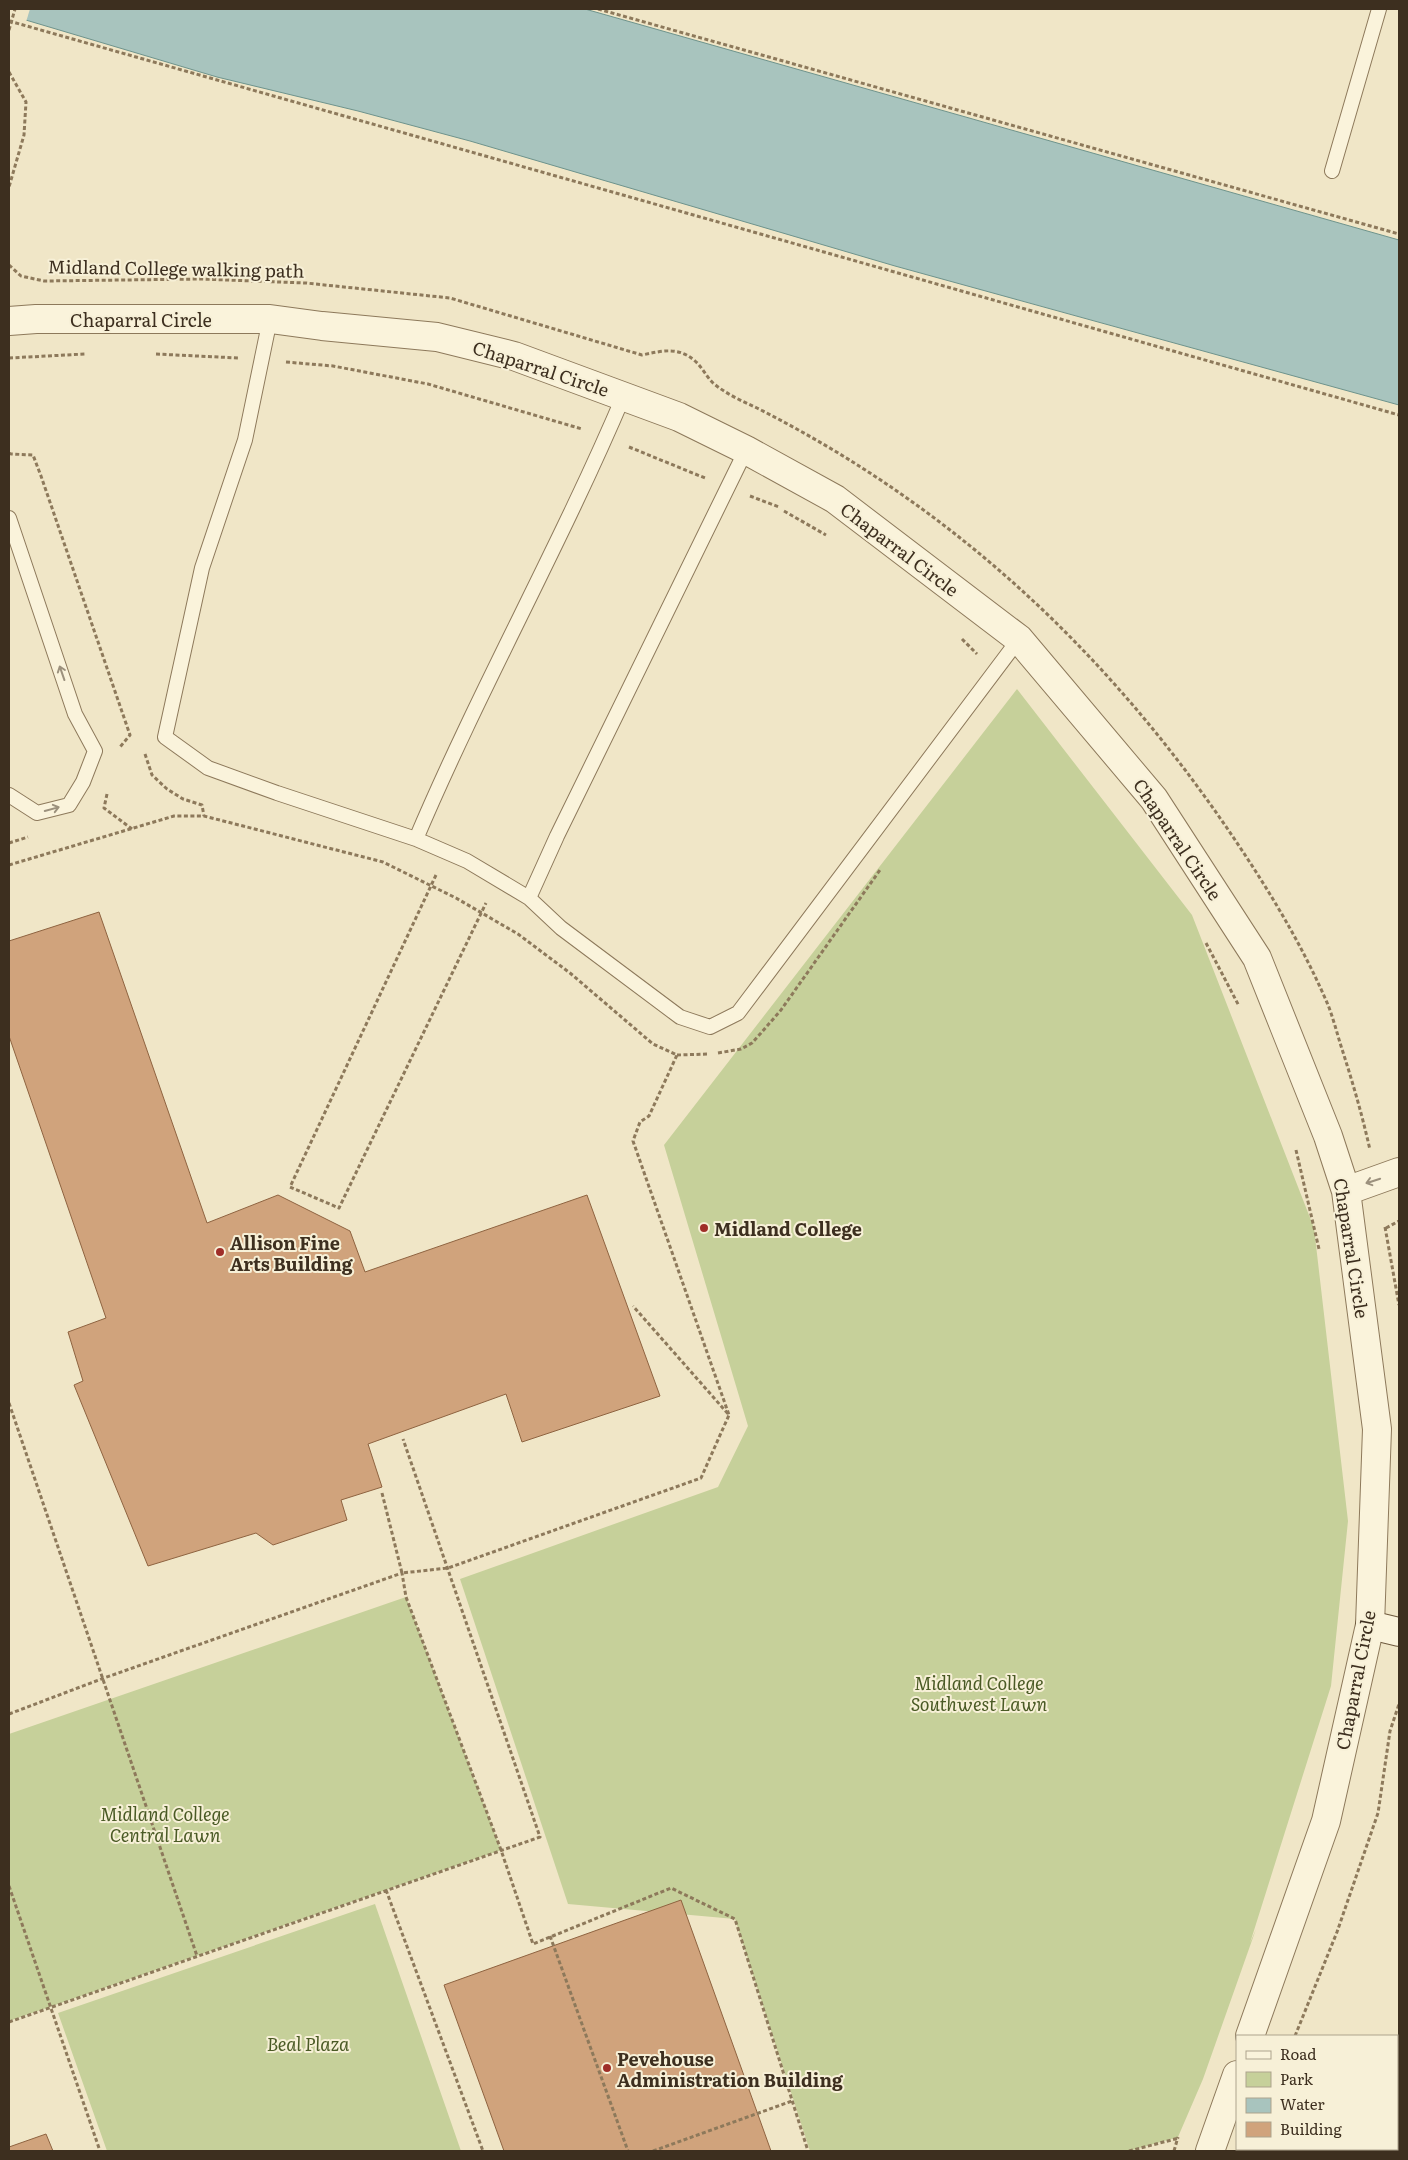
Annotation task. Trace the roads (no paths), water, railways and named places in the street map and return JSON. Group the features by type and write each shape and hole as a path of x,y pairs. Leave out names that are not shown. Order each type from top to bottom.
{"street":[{"name":"Chaparral Circle","path":"9,321 36,319 270,319 437,337 514,356 624,395 679,417 746,450 835,500 1019,639 1154,799 1257,958 1328,1136 1346,1191 1377,1429 1370,1626 1326,1821 1250,2035"},
{"path":"1346,1191 1388,1176"},
{"path":"1370,1626 1399,1632"},
{"path":"1210,2151 1236,2078"}],"lane":[{"path":"1332,171 1379,9"},
{"path":"270,319 245,440 202,568 165,737 208,768 416,839 467,861 529,898 561,928 680,1017 710,1027 738,1013 1019,639"},
{"path":"416,839 481,696 606,438 624,395"},
{"path":"529,898 557,836 746,450"},
{"path":"9,518 76,714 95,751 83,782 69,805 37,813 9,795"}],"water":[{"path":"9,9 585,9 1399,240 1399,405 895,266 470,141 358,111 217,77 9,15"}],"place":[{"name":"Midland College","path":"704,1228"},
{"name":"Allison Fine Arts Building","path":"220,1252"},
{"name":"Pevehouse Administration Building","path":"607,2068"}],"park label":[{"name":"Midland College Southwest Lawn","path":"979,1692"},
{"name":"Midland College Central Lawn","path":"165,1824"},
{"name":"Beal Plaza","path":"308,2043"}]}
